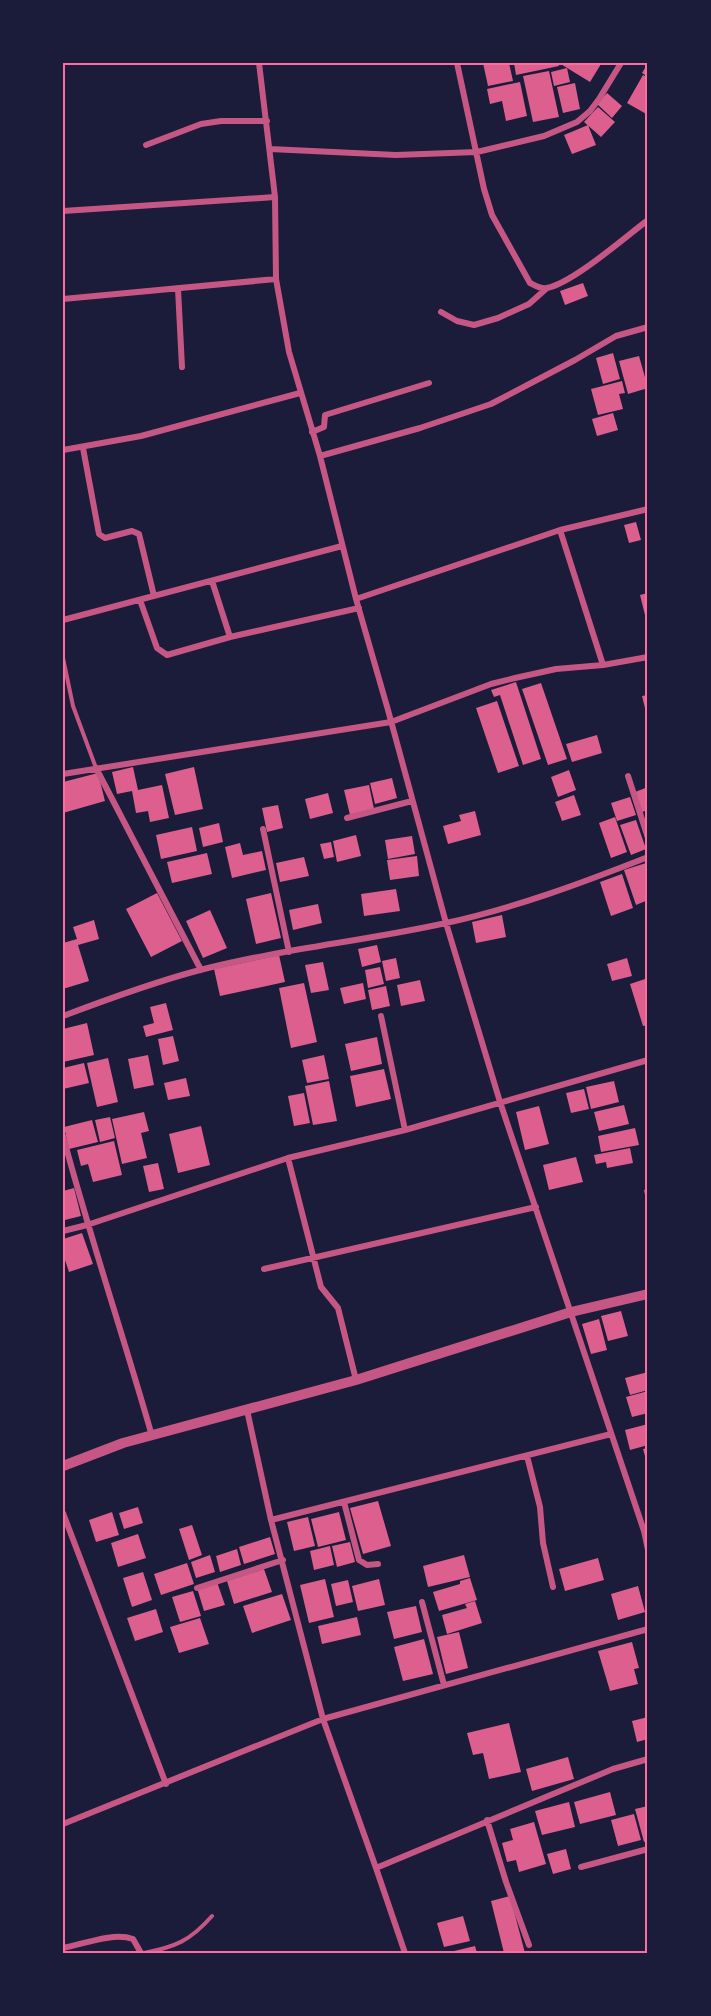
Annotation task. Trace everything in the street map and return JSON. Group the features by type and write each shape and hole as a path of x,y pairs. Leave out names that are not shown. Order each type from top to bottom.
{"street":[{"path":"259,63 275,196 276,279 289,352 320,456 356,599 446,923 500,1102 611,1434 646,1530 648,1550"},
{"path":"456,63 492,215 530,283 538,288 548,288"},
{"path":"270,149 396,155 477,152 544,136 577,122 599,99 621,63"},
{"path":"146,145 201,124 267,121"},
{"path":"63,211 275,196"},
{"path":"441,312 457,321 474,325 498,318 529,304 548,288 579,272 648,220"},
{"path":"63,299 276,279"},
{"path":"178,288 182,367"},
{"path":"320,456 420,428 491,404 616,336 648,327"},
{"path":"312,432 324,427 325,415 429,383"},
{"path":"63,450 141,436 300,393"},
{"path":"83,448 99,534 105,538 132,531 139,534 154,596"},
{"path":"356,599 560,530 648,509"},
{"path":"560,530 603,665"},
{"path":"63,620 342,546"},
{"path":"212,581 230,637"},
{"path":"140,600 157,648 167,655 230,637 359,608"},
{"path":"63,774 391,722 491,684 556,669 603,665 648,657"},
{"path":"96,768 201,970"},
{"path":"628,776 648,838"},
{"path":"347,818 412,801"},
{"path":"263,830 289,952"},
{"path":"63,1016 136,989 201,970 446,923 506,908 580,884 648,856"},
{"path":"381,1016 405,1130"},
{"path":"63,1231 288,1158 405,1130 648,1060"},
{"path":"63,1136 87,1225 152,1436"},
{"path":"288,1158 321,1287 338,1308 356,1380"},
{"path":"264,1269 536,1207"},
{"path":"63,1465 123,1443 356,1380 571,1312 648,1294"},
{"path":"247,1410 271,1520 323,1719 405,1953"},
{"path":"271,1520 611,1434"},
{"path":"527,1456 540,1507 543,1543 553,1587"},
{"path":"344,1502 359,1560 367,1565 378,1564"},
{"path":"63,1513 166,1784"},
{"path":"197,1588 283,1560"},
{"path":"422,1602 444,1685"},
{"path":"63,1824 323,1719 648,1629"},
{"path":"376,1868 613,1769 648,1759"},
{"path":"487,1820 529,1946"},
{"path":"581,1867 648,1849"},
{"path":"63,1948 115,1937 126,1937 133,1940 142,1953"}],"lane":[{"path":"63,658 73,706 96,768"},
{"path":"142,1953 173,1946 187,1940 198,1932 212,1916"}],"building":[{"path":"483,63 509,63 513,81 488,86"},
{"path":"514,63 558,63 559,66 516,75"},
{"path":"559,63 600,63 601,64 590,82"},
{"path":"648,63 648,77 642,73"},
{"path":"567,68 570,82 554,86 551,72"},
{"path":"549,71 559,117 533,122 523,76"},
{"path":"643,75 648,78 648,115 627,103"},
{"path":"520,82 527,116 506,121 502,101 490,104 487,89"},
{"path":"575,83 580,109 563,113 557,87"},
{"path":"607,93 622,106 612,118 597,104"},
{"path":"598,107 615,122 601,137 584,122"},
{"path":"588,125 596,145 572,154 564,135"},
{"path":"583,283 588,296 565,305 560,291"},
{"path":"613,353 620,379 603,384 596,358"},
{"path":"639,356 648,388 628,394 619,361"},
{"path":"622,381 625,393 619,394 623,409 598,415 591,389"},
{"path":"613,413 618,430 597,436 592,419"},
{"path":"636,522 641,540 629,543 624,525"},
{"path":"648,593 648,623 647,623 640,595"},
{"path":"516,682 541,759 523,765 500,695 494,697 491,690"},
{"path":"541,683 567,759 548,765 522,689"},
{"path":"648,695 648,716 647,716 642,696"},
{"path":"497,701 519,766 498,773 476,708"},
{"path":"597,735 602,753 572,762 566,744"},
{"path":"133,767 138,790 162,785 169,818 150,822 148,811 136,813 132,791 117,794 112,772"},
{"path":"194,767 203,809 175,815 165,774"},
{"path":"569,770 576,790 558,797 551,777"},
{"path":"98,773 105,801 63,813 63,782"},
{"path":"392,778 397,798 375,804 370,783"},
{"path":"369,785 374,809 350,815 344,790"},
{"path":"648,787 648,810 642,812 635,792"},
{"path":"328,793 333,813 310,819 305,799"},
{"path":"574,795 581,815 562,821 555,802"},
{"path":"630,797 636,815 617,821 611,803"},
{"path":"278,805 283,828 267,832 262,808"},
{"path":"475,811 481,835 448,844 443,826 461,821 459,815"},
{"path":"615,817 627,852 611,858 599,823"},
{"path":"636,820 646,849 631,855 620,825"},
{"path":"219,823 223,842 203,847 199,828"},
{"path":"192,827 197,851 161,859 156,835"},
{"path":"356,835 361,856 337,862 333,841"},
{"path":"412,836 415,854 388,859 385,840"},
{"path":"331,842 334,857 324,859 320,844"},
{"path":"240,843 243,855 262,851 266,870 232,878 225,847"},
{"path":"207,853 212,874 172,883 167,862"},
{"path":"417,856 419,876 390,880 387,860"},
{"path":"304,857 309,876 280,882 276,863"},
{"path":"646,863 648,900 636,905 624,870"},
{"path":"622,874 633,908 611,916 600,882"},
{"path":"396,889 400,911 364,916 361,894"},
{"path":"157,893 182,941 151,957 126,909"},
{"path":"271,893 281,938 256,944 246,899"},
{"path":"318,904 322,923 293,930 289,910"},
{"path":"210,910 227,948 203,958 186,921"},
{"path":"502,915 506,937 476,943 472,922"},
{"path":"94,920 99,939 78,945 89,981 63,989 63,943 77,939 73,927"},
{"path":"377,945 381,962 362,967 358,949"},
{"path":"279,955 285,982 220,996 214,969"},
{"path":"396,958 400,978 386,981 382,961"},
{"path":"627,958 632,976 612,981 607,964"},
{"path":"323,962 329,990 311,993 305,965"},
{"path":"380,967 384,984 368,988 365,970"},
{"path":"648,978 648,1025 643,1026 630,984"},
{"path":"420,980 425,1001 401,1006 397,985"},
{"path":"304,983 317,1042 291,1048 279,988"},
{"path":"363,983 366,999 344,1004 340,988"},
{"path":"386,986 390,1006 372,1010 368,990"},
{"path":"166,1003 173,1030 146,1037 143,1026 154,1023 150,1007"},
{"path":"87,1023 94,1055 63,1062 63,1029"},
{"path":"173,1036 179,1061 163,1065 158,1039"},
{"path":"377,1037 382,1064 351,1071 345,1044"},
{"path":"148,1055 154,1085 134,1089 128,1059"},
{"path":"324,1055 329,1079 307,1083 302,1060"},
{"path":"108,1058 118,1102 97,1107 87,1063"},
{"path":"84,1063 89,1083 63,1089 63,1068"},
{"path":"384,1069 391,1099 356,1107 350,1076"},
{"path":"186,1078 190,1096 168,1100 164,1083"},
{"path":"329,1081 337,1121 313,1125 305,1086"},
{"path":"614,1081 619,1102 591,1109 586,1087"},
{"path":"584,1089 589,1109 571,1113 566,1093"},
{"path":"304,1093 310,1123 294,1126 288,1096"},
{"path":"624,1105 629,1124 599,1131 594,1112"},
{"path":"539,1106 549,1144 525,1150 516,1112"},
{"path":"144,1112 149,1131 141,1133 147,1158 122,1164 112,1119"},
{"path":"110,1117 115,1138 100,1142 95,1120"},
{"path":"92,1120 98,1142 69,1149 64,1127"},
{"path":"201,1126 210,1165 178,1173 169,1134"},
{"path":"635,1128 639,1145 601,1152 598,1136"},
{"path":"114,1141 122,1175 93,1182 88,1164 81,1166 77,1150"},
{"path":"630,1148 633,1163 607,1168 606,1162 596,1164 594,1155"},
{"path":"576,1157 583,1182 549,1190 543,1165"},
{"path":"158,1163 164,1189 149,1192 143,1166"},
{"path":"74,1188 81,1216 65,1220 63,1191"},
{"path":"648,1189 648,1204 647,1204 644,1190"},
{"path":"82,1233 93,1264 69,1272 63,1254 63,1239"},
{"path":"621,1311 628,1336 608,1341 601,1316"},
{"path":"599,1319 607,1350 591,1354 582,1324"},
{"path":"648,1372 648,1390 630,1395 625,1378"},
{"path":"648,1391 648,1413 632,1417 626,1397"},
{"path":"648,1424 648,1445 630,1450 625,1430"},
{"path":"648,1448 648,1463 647,1463 643,1449"},
{"path":"378,1501 391,1546 363,1554 350,1508"},
{"path":"138,1507 143,1523 124,1529 119,1513"},
{"path":"112,1512 119,1535 96,1542 89,1520"},
{"path":"339,1512 346,1540 318,1547 311,1519"},
{"path":"308,1517 315,1546 294,1551 287,1522"},
{"path":"192,1525 202,1555 189,1560 179,1529"},
{"path":"138,1534 146,1558 118,1567 111,1543"},
{"path":"270,1537 275,1554 244,1564 239,1547"},
{"path":"350,1542 355,1562 337,1567 332,1546"},
{"path":"330,1546 334,1565 314,1570 310,1551"},
{"path":"237,1549 241,1565 220,1572 216,1556"},
{"path":"210,1555 215,1572 196,1578 191,1562"},
{"path":"464,1555 470,1577 428,1587 423,1566"},
{"path":"598,1558 604,1580 565,1591 559,1569"},
{"path":"187,1563 194,1584 161,1595 154,1574"},
{"path":"264,1569 272,1592 234,1604 227,1581"},
{"path":"143,1572 152,1600 132,1607 123,1578"},
{"path":"470,1578 477,1600 439,1611 433,1592 460,1584 460,1581"},
{"path":"325,1579 334,1617 309,1623 300,1585"},
{"path":"379,1579 385,1605 358,1611 352,1586"},
{"path":"348,1580 353,1602 336,1606 331,1584"},
{"path":"217,1582 225,1605 204,1611 197,1588"},
{"path":"638,1586 645,1612 618,1620 611,1594"},
{"path":"193,1591 201,1616 180,1622 172,1597"},
{"path":"282,1594 291,1620 252,1633 243,1606"},
{"path":"475,1601 482,1623 447,1634 442,1615 467,1608 465,1604"},
{"path":"416,1606 422,1632 394,1639 387,1612"},
{"path":"156,1609 163,1632 135,1641 127,1618"},
{"path":"357,1617 361,1635 322,1644 318,1626"},
{"path":"200,1618 209,1644 179,1653 170,1627"},
{"path":"459,1632 468,1668 446,1674 437,1637"},
{"path":"424,1639 433,1674 403,1681 394,1647"},
{"path":"632,1642 639,1668 634,1669 638,1684 610,1691 598,1651"},
{"path":"648,1717 648,1739 637,1742 632,1721"},
{"path":"509,1723 521,1772 489,1779 483,1753 473,1755 467,1733"},
{"path":"568,1757 574,1779 532,1791 526,1769"},
{"path":"610,1792 616,1815 580,1824 574,1802"},
{"path":"569,1802 575,1827 542,1835 535,1811"},
{"path":"648,1806 648,1841 644,1842 635,1809"},
{"path":"634,1814 641,1840 618,1846 611,1820"},
{"path":"534,1822 546,1864 519,1872 516,1860 507,1862 502,1843 513,1840 510,1829"},
{"path":"566,1849 571,1869 553,1874 547,1854"},
{"path":"510,1896 525,1953 504,1953 491,1901"},
{"path":"463,1916 470,1941 444,1947 437,1923"},
{"path":"475,1946 477,1953 450,1953 450,1952"}]}
